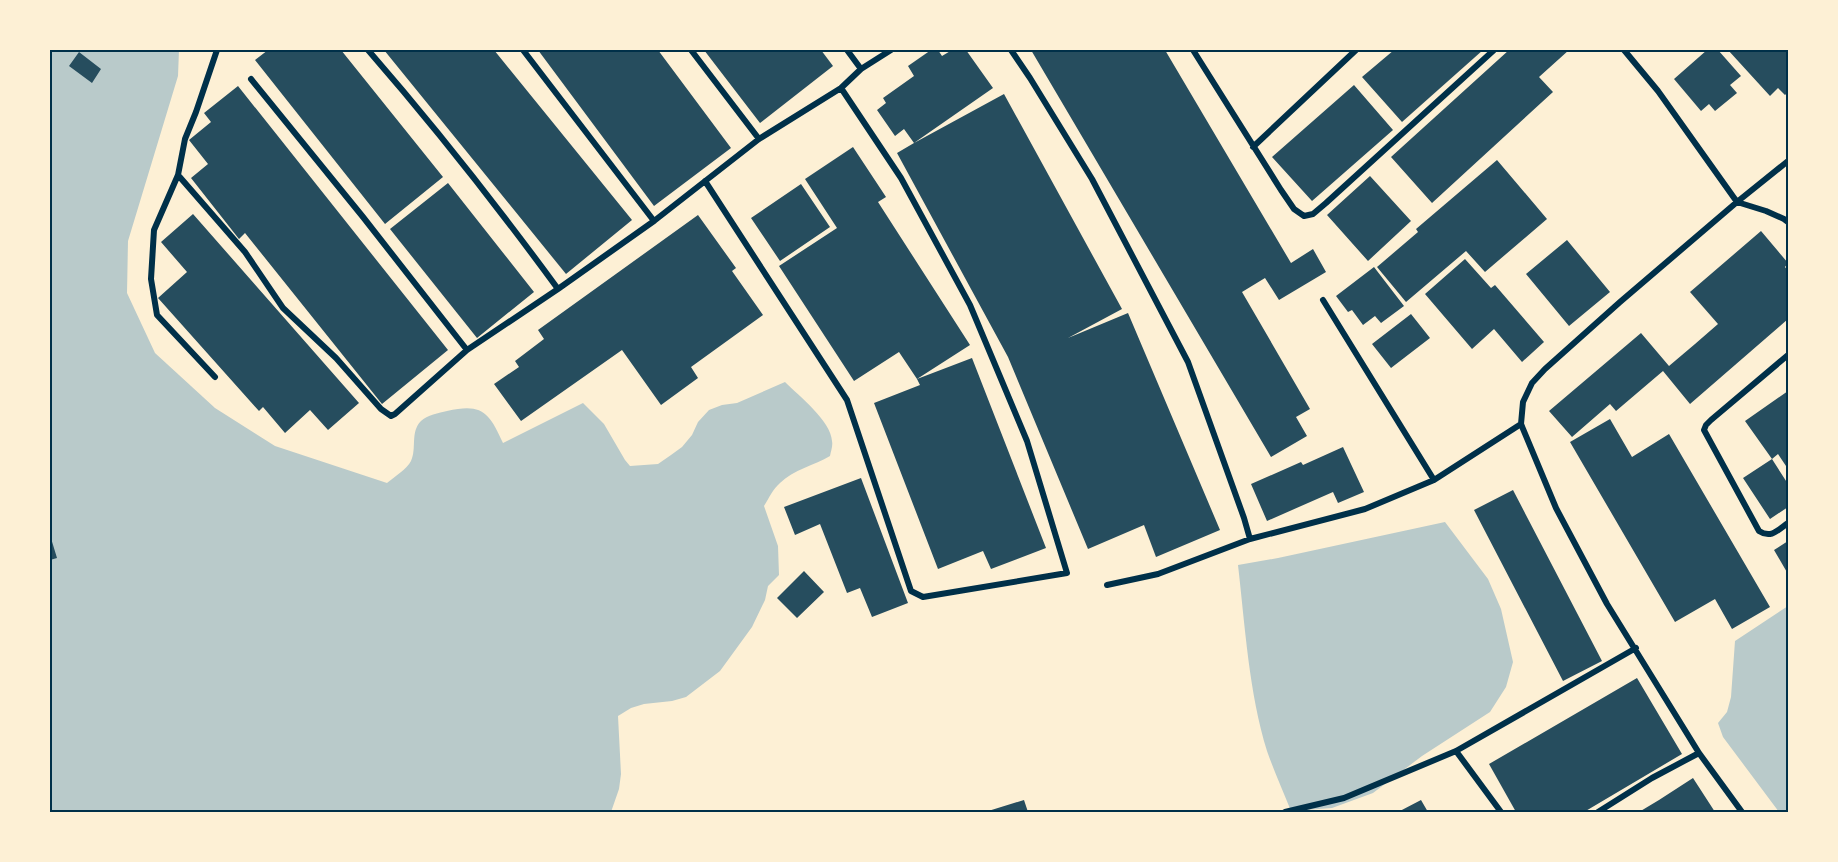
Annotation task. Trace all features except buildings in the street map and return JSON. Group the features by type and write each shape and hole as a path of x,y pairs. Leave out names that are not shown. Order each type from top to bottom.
{"street":[{"path":"215,377 157,315 151,279 154,231 178,175 185,139 218,50"},
{"path":"368,50 433,125 511,224 558,289"},
{"path":"523,50 654,221"},
{"path":"691,50 759,139"},
{"path":"847,50 861,69"},
{"path":"178,175 245,252 283,308 336,358 381,409 391,416 467,350 654,221 759,139 841,88 861,69 891,50"},
{"path":"1011,50 1092,179 1188,362 1245,518 1250,539"},
{"path":"1193,50 1294,209 1304,216 1313,214 1494,50"},
{"path":"1253,147 1356,50"},
{"path":"1624,50 1658,91 1737,202 1766,211 1788,222"},
{"path":"251,79 467,350"},
{"path":"705,182 847,400 911,591 923,597 1067,573 1027,441 970,305 900,178 841,88"},
{"path":"1742,813 1699,753 1607,604 1556,508 1521,424 1523,402 1532,383 1545,369 1620,302 1788,161"},
{"path":"1323,300 1434,480"},
{"path":"1788,355 1711,420 1704,430 1759,531 1771,535 1788,523"},
{"path":"1107,585 1158,574 1250,539 1365,509 1434,480 1521,424"},
{"path":"1285,813 1344,798 1456,751 1636,648"},
{"path":"1456,751 1501,813"},
{"path":"1598,813 1652,778 1699,753"}],"shaded area":[{"path":"50,50 179,50 178,76 128,241 127,293 155,353 215,408 275,446 387,483 411,461 416,430 426,417 459,409 476,409 488,417 503,443 583,403 604,424 630,466 658,464 682,447 692,435 698,422 709,410 737,403 785,382 826,425 832,445 830,456 785,478 775,488 764,506 778,546 779,575 768,586 765,600 752,627 720,671 686,697 644,704 631,708 618,716 621,774 619,789 611,812 50,812"},
{"path":"1445,522 1488,579 1501,609 1513,662 1506,687 1490,712 1422,756 1373,793 1332,808 1291,811 1267,751 1256,706 1248,659 1238,565"},
{"path":"1788,606 1788,812 1779,812 1723,737 1718,723 1727,712 1731,697 1735,641"}]}
